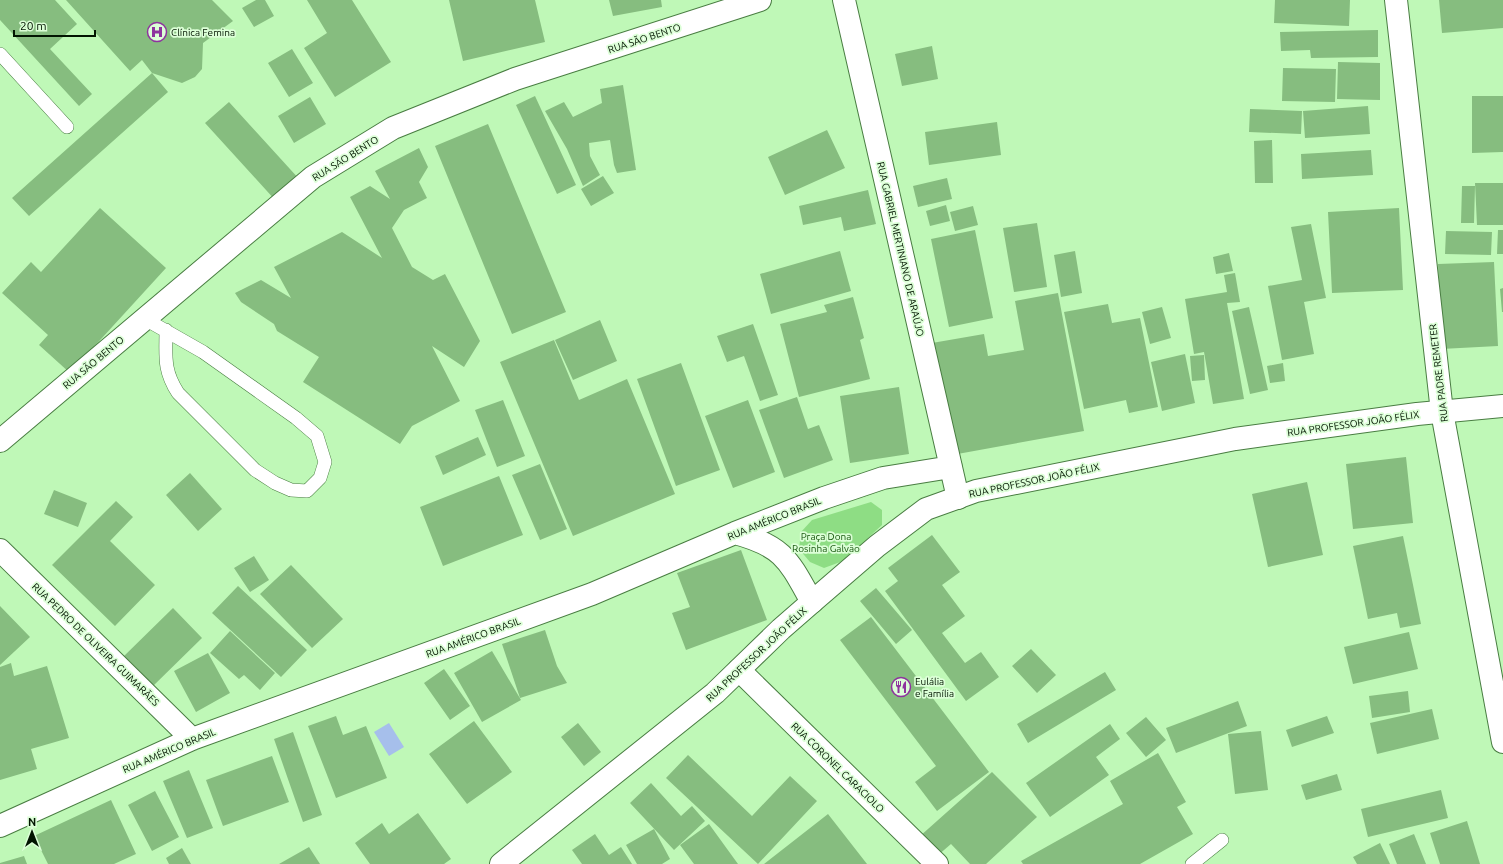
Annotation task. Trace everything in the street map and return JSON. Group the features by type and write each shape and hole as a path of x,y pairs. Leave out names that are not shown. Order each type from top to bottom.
{"street":[{"name":"RUA SÃO BENTO","path":"0,441 313,178 393,128 515,79 760,0"},
{"name":"RUA GABRIEL MERTINIANO DE ARAÚJO","path":"844,0 958,498"},
{"name":"RUA PADRE REMETER","path":"1396,0 1442,412 1503,742"},
{"name":"RUA PROFESSOR JOÃO FÉLIX","path":"501,864 709,698 781,629 812,602 877,546 926,509 976,491 1234,440 1442,412 1503,406"},
{"name":"RUA AMÉRICO BRASIL","path":"0,826 192,739 592,594 824,498 883,478 951,467"},
{"path":"735,534 753,538 774,548 790,563 812,602"},
{"name":"RUA PEDRO DE OLIVEIRA GUIMARÃES","path":"0,550 192,739"},
{"name":"RUA CORONEL CARACIOLO","path":"739,670 937,864"}],"lane":[{"path":"0,54 67,127"},
{"path":"145,318 166,330 203,352 296,418 317,436 325,462 320,478 308,491 291,490 275,483 254,470 178,393 167,370 166,330"},
{"path":"1192,864 1222,840"}],"green space":[{"name":"Praça Dona Rosinha Galvão","path":"871,502 882,510 882,525 843,561 824,568 810,562 799,549 801,532 812,520"}],"water":[{"path":"389,723 404,747 389,756 374,732"}],"building":[{"path":"0,0 55,0 77,24 50,49 92,94 79,106 0,20"},
{"name":"Clínica Femina","path":"66,0 212,0 233,21 203,43 202,69 195,77 182,83 152,73 142,60 130,71"},
{"path":"256,0 265,0 274,16 254,27 242,8"},
{"path":"307,0 352,0 391,62 335,97 304,48 327,33"},
{"path":"449,0 535,0 545,42 463,61"},
{"path":"609,0 661,0 662,7 613,16"},
{"path":"1275,0 1350,0 1349,26 1274,23"},
{"path":"1439,0 1503,0 1503,28 1442,33"},
{"path":"1378,30 1378,57 1311,58 1310,50 1281,51 1280,32"},
{"path":"932,46 938,79 902,86 895,54"},
{"path":"292,49 313,83 289,97 268,63"},
{"path":"1338,62 1380,63 1380,100 1337,99"},
{"path":"1283,68 1336,69 1335,102 1282,101"},
{"path":"152,73 168,92 29,216 12,198"},
{"path":"623,85 636,170 617,173 614,165 610,140 589,143 590,156 600,175 583,186 567,149 545,111 564,102 573,117 602,103 600,89"},
{"path":"535,96 576,185 557,194 516,105"},
{"path":"1472,96 1503,96 1503,152 1472,153"},
{"path":"310,97 326,124 294,143 278,116"},
{"path":"229,102 300,180 276,201 205,123"},
{"path":"1368,106 1370,134 1305,138 1303,111"},
{"path":"1250,109 1302,111 1301,134 1249,132"},
{"path":"997,122 1001,155 929,165 925,132"},
{"path":"488,124 566,312 512,334 435,146"},
{"path":"827,130 845,168 785,195 768,157"},
{"path":"1272,140 1273,183 1255,183 1254,141"},
{"path":"419,148 428,167 419,182 427,198 404,210 392,228 412,267 433,280 445,274 480,341 464,367 432,346 460,401 412,426 400,444 303,382 319,357 277,331 274,324 241,302 235,293 261,280 291,298 274,267 342,232 382,258 350,197 370,186 390,199 375,171"},
{"path":"1371,150 1373,175 1302,179 1301,154"},
{"path":"603,176 614,193 591,206 581,189"},
{"path":"947,178 952,199 918,207 913,186"},
{"path":"1475,183 1503,183 1503,225 1477,225"},
{"path":"1462,186 1475,186 1474,223 1461,223"},
{"path":"868,190 876,224 844,231 841,217 803,225 799,206"},
{"path":"946,205 950,221 930,226 926,211"},
{"path":"973,206 978,225 955,231 950,212"},
{"path":"100,208 166,268 70,373 39,345 48,335 2,293 31,262 41,272"},
{"path":"1399,208 1403,290 1332,293 1328,212"},
{"path":"1037,223 1047,287 1014,292 1003,228"},
{"path":"1311,224 1326,298 1304,302 1314,354 1282,360 1268,286 1302,280 1291,227"},
{"path":"975,230 993,318 949,327 931,239"},
{"path":"1498,230 1503,230 1503,254 1497,254"},
{"path":"1446,231 1492,232 1491,255 1445,254"},
{"path":"840,251 851,291 771,314 760,274"},
{"path":"1075,251 1082,293 1061,297 1054,255"},
{"path":"1229,253 1233,271 1216,274 1213,257"},
{"path":"1494,262 1498,346 1441,349 1438,264"},
{"path":"1235,273 1240,302 1227,303 1244,399 1213,404 1204,352 1194,354 1185,299 1227,292 1224,275"},
{"path":"1503,288 1503,312 1502,312 1500,289"},
{"path":"1058,293 1084,431 952,455 932,343 984,334 988,356 1024,350 1015,301"},
{"path":"853,297 864,338 860,340 870,379 799,397 780,324 827,312 824,305"},
{"path":"1108,304 1112,323 1140,318 1158,407 1129,413 1126,400 1084,409 1064,312"},
{"path":"1162,307 1171,338 1150,344 1142,312"},
{"path":"1249,307 1268,390 1250,394 1232,311"},
{"path":"600,320 617,361 573,380 555,340"},
{"path":"753,324 778,395 760,401 744,356 727,362 717,336"},
{"path":"554,340 579,400 627,379 675,494 573,536 500,362"},
{"path":"1185,354 1195,403 1162,411 1151,362"},
{"path":"1204,355 1205,380 1192,381 1190,356"},
{"path":"681,363 720,470 676,486 637,379"},
{"path":"1283,363 1285,381 1270,383 1267,366"},
{"path":"899,387 909,454 850,463 840,396"},
{"path":"797,397 808,429 819,425 833,460 784,478 759,410"},
{"path":"503,400 525,456 497,467 475,410"},
{"path":"748,400 775,472 733,488 705,416"},
{"path":"478,437 486,455 443,475 435,456"},
{"path":"1406,457 1413,523 1353,529 1346,464"},
{"path":"540,464 567,529 540,540 512,475"},
{"path":"190,473 222,509 198,531 166,495"},
{"path":"499,476 523,535 443,566 420,507"},
{"path":"1307,482 1323,555 1268,567 1252,494"},
{"path":"54,490 87,503 78,527 44,514"},
{"path":"116,501 133,517 110,541 155,585 115,626 52,565"},
{"path":"932,535 960,572 942,585 965,616 942,633 965,663 981,652 999,677 966,701 885,591 898,581 888,568"},
{"path":"1403,536 1421,624 1400,628 1397,613 1368,619 1353,546"},
{"path":"741,550 767,620 686,650 672,613 690,607 677,573"},
{"path":"254,556 269,580 250,592 234,568"},
{"path":"291,565 343,619 312,648 260,594"},
{"path":"238,586 307,650 281,677 212,613"},
{"path":"876,588 912,630 896,644 860,601"},
{"path":"0,606 30,637 0,665"},
{"path":"173,608 202,638 151,688 122,658"},
{"name":"Eulália e Família","path":"871,617 989,772 937,811 915,782 936,766 840,640"},
{"path":"545,630 557,666 567,683 520,698 502,644"},
{"path":"230,631 275,673 260,690 244,675 239,679 210,653"},
{"path":"1409,632 1418,669 1353,684 1344,647"},
{"path":"1031,649 1056,675 1037,693 1012,666"},
{"path":"492,651 521,700 482,722 454,673"},
{"path":"208,653 230,693 196,712 174,671"},
{"path":"11,663 14,676 47,666 69,738 31,749 37,769 0,780 0,667"},
{"path":"444,669 470,706 450,720 424,683"},
{"path":"1105,672 1116,690 1028,743 1017,724"},
{"path":"1408,691 1410,712 1372,718 1369,696"},
{"path":"1238,701 1247,726 1176,753 1166,728"},
{"path":"1432,709 1439,739 1377,754 1370,723"},
{"path":"336,716 343,735 366,726 387,778 336,798 308,726"},
{"path":"1327,716 1334,733 1292,747 1286,730"},
{"path":"1146,717 1166,740 1146,757 1126,733"},
{"path":"474,721 512,772 467,804 429,754"},
{"path":"578,723 601,752 584,766 561,737"},
{"path":"1110,724 1120,739 1096,757 1109,775 1050,817 1026,783"},
{"path":"1261,731 1268,790 1235,794 1228,734"},
{"path":"293,732 322,815 303,822 274,739"},
{"path":"1158,753 1186,802 1177,807 1193,834 1140,864 1023,864 1021,861 1123,804 1110,781"},
{"path":"688,755 752,816 790,776 817,801 758,864 666,778"},
{"path":"272,756 289,802 223,826 206,780"},
{"path":"189,770 213,828 187,838 163,781"},
{"path":"992,772 1037,817 986,864 970,864 951,844 937,856 919,837"},
{"path":"1337,774 1342,790 1306,800 1301,785"},
{"path":"651,783 681,816 692,806 705,821 674,850 630,803"},
{"path":"1441,790 1448,818 1368,837 1361,809"},
{"path":"155,791 179,837 152,851 128,805"},
{"path":"111,800 136,854 114,864 48,864 34,836"},
{"path":"418,813 451,859 444,864 370,864 355,843 382,823 389,834"},
{"path":"828,814 867,864 764,864"},
{"path":"1467,821 1480,864 1440,864 1430,833"},
{"path":"709,824 738,864 694,864 680,845"},
{"path":"654,829 670,859 662,864 637,864 626,845"},
{"path":"595,834 609,855 621,847 632,864 582,864 572,850"},
{"path":"1414,834 1426,864 1397,864 1389,844"},
{"path":"1380,843 1390,864 1357,864 1353,857"},
{"path":"309,847 320,864 279,864"},
{"path":"182,848 191,864 169,864 166,858"},
{"path":"24,856 27,864 0,864 0,863"}],"place":[{"name":"Clínica Femina","path":"157,32"},
{"name":"Eulália e Família","path":"901,687"}]}
